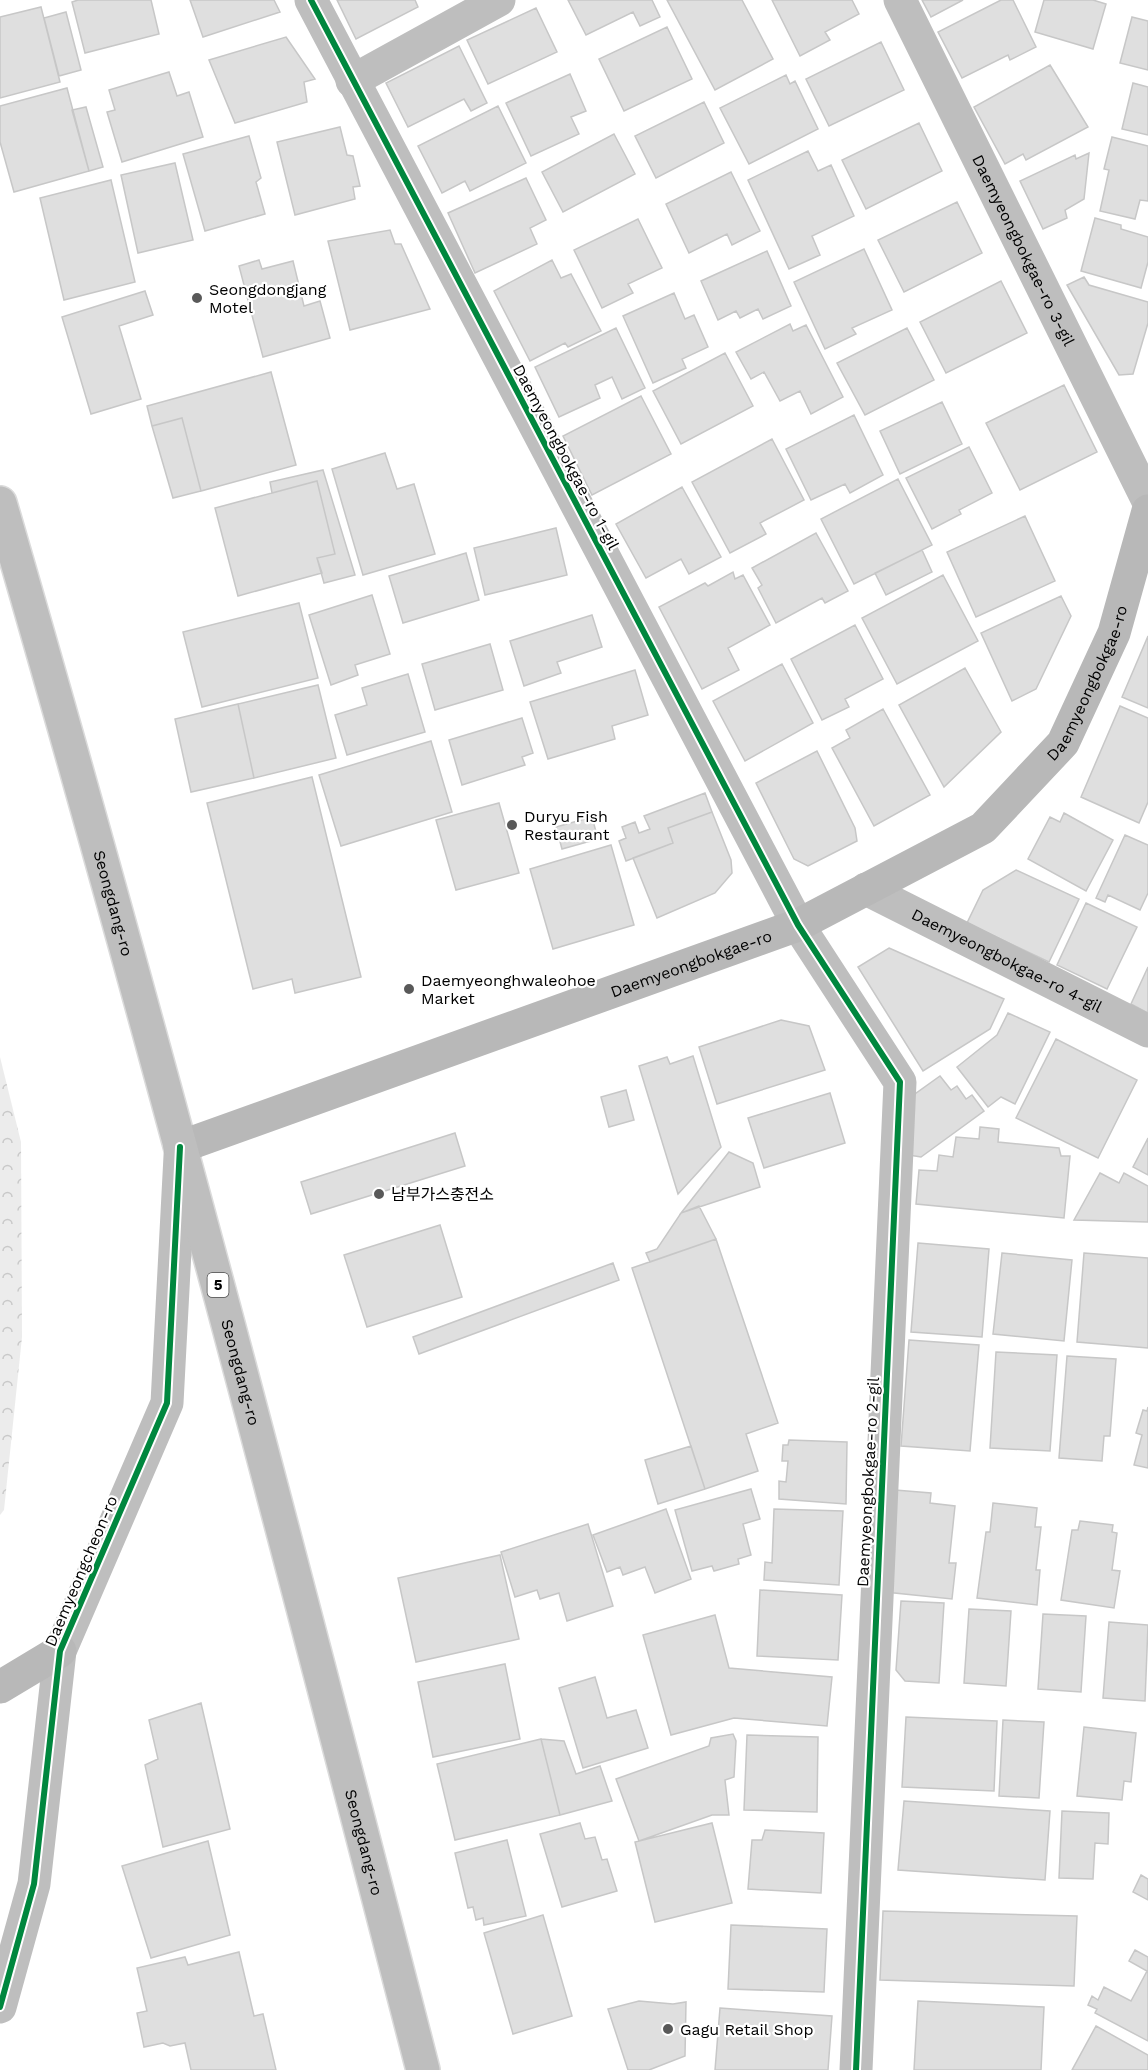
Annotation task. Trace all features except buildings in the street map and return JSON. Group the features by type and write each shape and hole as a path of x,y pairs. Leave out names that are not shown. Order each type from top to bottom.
{"main road":[{"name":"Daemyeongbokgae-ro","path":"180,1147 798,925 983,828 1063,743 1114,633 1148,511"},
{"path":"0,1687 60,1651"}],"street":[{"name":"Daemyeongbokgae-ro 1-gil","path":"311,0 798,925"},
{"path":"352,81 498,0"},
{"name":"Daemyeongbokgae-ro 3-gil","path":"900,0 1148,501"},
{"name":"Seongdang-ro","path":"0,502 67,734 278,1509 423,2070"},
{"name":"Daemyeongbokgae-ro 4-gil","path":"866,889 1148,1032"},
{"name":"Daemyeongbokgae-ro 2-gil","path":"798,925 900,1082 856,2070"},
{"name":"Daemyeongcheon-ro","path":"0,2007 34,1884 60,1651 168,1403 180,1147"}],"green space":[{"path":"0,1057 21,1142 22,1337 4,1510 0,1515"}],"cycle path":[{"path":"311,0 798,925 900,1082 856,2070"},
{"path":"0,2007 34,1884 60,1651 167,1403 180,1147"}],"place":[{"name":"Seongdongjang Motel","path":"197,298"},
{"name":"Duryu Fish Restaurant","path":"512,825"},
{"name":"Daemyeonghwaleohoe Market","path":"409,989"},
{"name":"남부가스충전소","path":"379,1194"},
{"name":"Gagu Retail Shop","path":"668,2029"}]}
